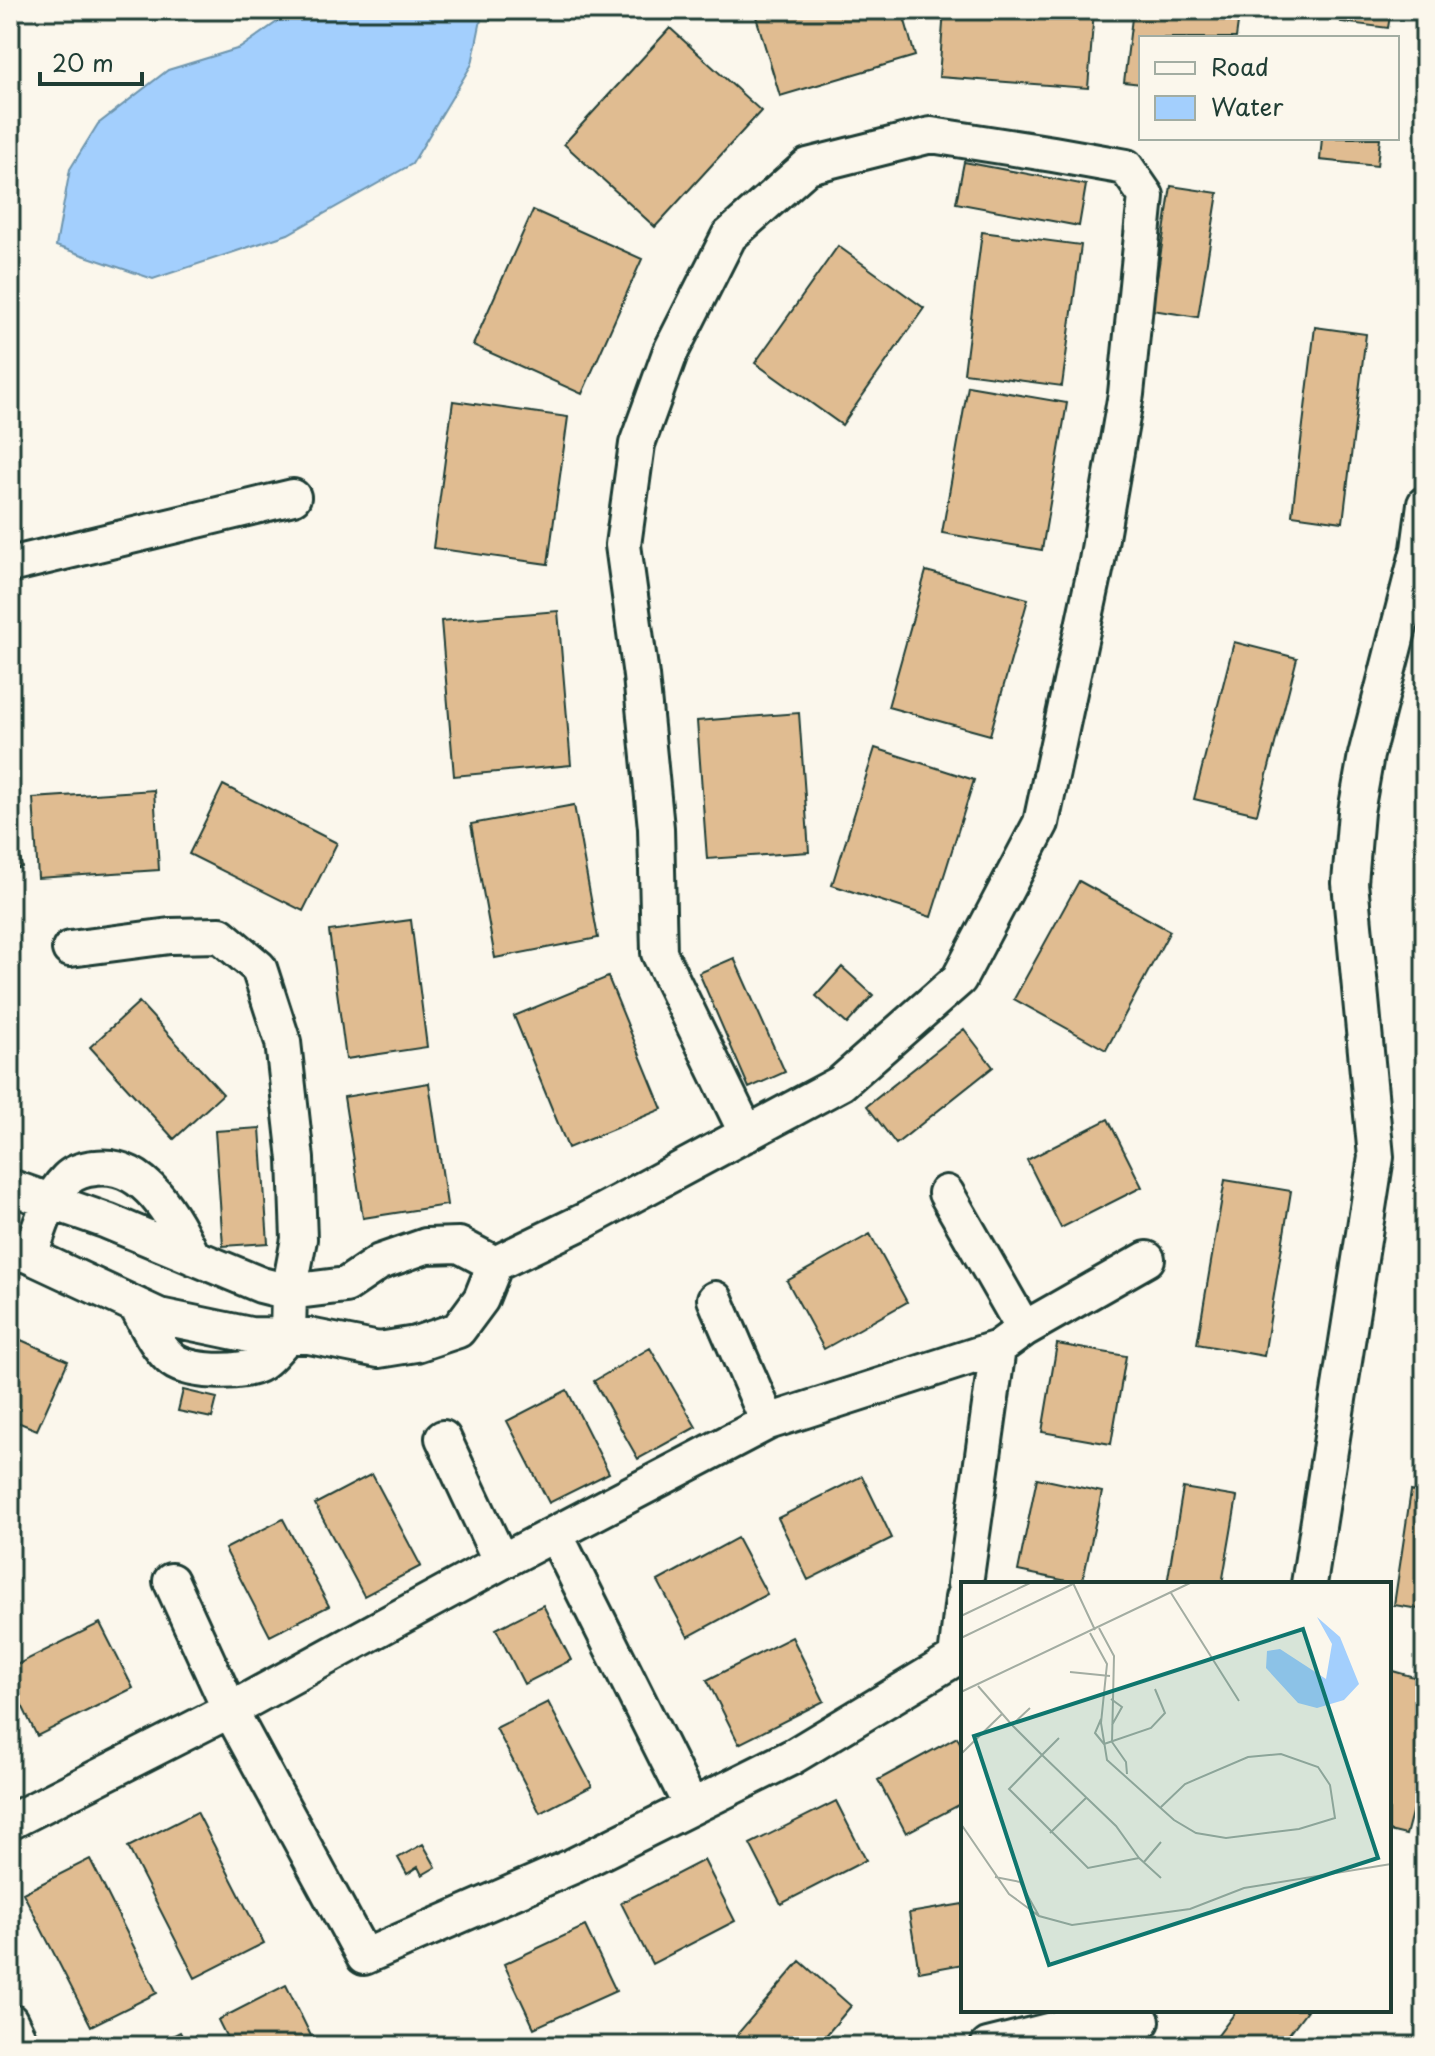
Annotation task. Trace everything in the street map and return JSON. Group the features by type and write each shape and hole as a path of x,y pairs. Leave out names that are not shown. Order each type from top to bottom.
{"street":[{"path":"193,1257 173,1217 151,1189 128,1173 109,1166 85,1169 68,1177 18,1249 159,1316 250,1335 309,1336 379,1350 416,1344 458,1330 481,1299 495,1264 586,1220 747,1134 841,1083 959,979 1041,823 1097,561 1126,394 1146,196 1126,167 931,135 808,166 729,236 670,353 637,444 623,545 641,676 656,828 659,953 747,1134"},
{"path":"10,565 293,497"},
{"path":"1309,1582 1376,1157 1350,883 1356,812 1366,755 1419,549 1425,504"},
{"path":"70,949 170,936 220,935 259,968 283,1042 296,1159 299,1239 289,1292 288,1336"},
{"path":"10,1187 51,1200 261,1285 289,1292 346,1285 380,1262 426,1246 459,1245 495,1264"},
{"path":"946,1193 1011,1338 965,1582"},
{"path":"10,1822 230,1710 501,1562 768,1422 1011,1338 1147,1259"},
{"path":"715,1299 768,1422"},
{"path":"443,1438 501,1562"},
{"path":"555,1534 691,1806"},
{"path":"171,1581 230,1710 364,1957 573,1866 792,1757 956,1658 961,1615"},
{"path":"988,2046 1096,2019 1147,2016"},
{"path":"1118,2046 1147,2016"},
{"path":"10,2021 22,2046"}],"water":[{"path":"294,10 483,10 472,64 412,164 288,234 153,279 56,246 70,169 98,124 168,70 240,48"}],"building":[{"path":"754,10 902,10 915,56 780,96"},
{"path":"944,10 1094,10 1088,88 939,77"},
{"path":"1133,10 1187,10 1239,16 1236,36 1139,36 1139,84 1124,82"},
{"path":"1343,10 1391,10 1388,28 1341,22"},
{"path":"670,28 761,111 655,227 564,144"},
{"path":"1322,140 1380,140 1377,166 1320,160"},
{"path":"964,162 1086,185 1079,226 956,203"},
{"path":"1171,186 1218,193 1198,317 1152,310"},
{"path":"533,210 642,259 582,394 473,345"},
{"path":"982,232 1081,245 1062,386 964,373"},
{"path":"838,246 924,308 842,425 755,363"},
{"path":"1315,327 1366,334 1343,522 1292,515"},
{"path":"968,386 1067,403 1042,550 942,533"},
{"path":"453,401 568,417 548,564 433,548"},
{"path":"926,571 1028,599 990,735 888,707"},
{"path":"558,611 571,765 454,776 441,621"},
{"path":"1234,642 1297,658 1257,814 1194,799"},
{"path":"799,713 809,852 707,859 697,721"},
{"path":"875,748 974,780 931,917 832,885"},
{"path":"223,785 337,843 303,911 189,854"},
{"path":"154,790 159,870 38,878 33,798"},
{"path":"574,805 598,938 495,958 471,824"},
{"path":"10,806 22,867 10,870"},
{"path":"1079,881 1170,931 1106,1050 1014,999"},
{"path":"411,920 427,1047 346,1059 329,931"},
{"path":"734,958 785,1072 749,1088 699,973"},
{"path":"842,967 873,995 847,1024 816,996"},
{"path":"608,977 662,1109 568,1148 514,1016"},
{"path":"139,1002 223,1094 174,1139 90,1047"},
{"path":"964,1029 993,1067 896,1144 867,1106"},
{"path":"429,1083 447,1205 363,1218 344,1097"},
{"path":"1108,1119 1142,1187 1061,1228 1027,1160"},
{"path":"260,1128 268,1243 223,1246 215,1131"},
{"path":"1225,1180 1291,1191 1264,1356 1197,1344"},
{"path":"870,1234 907,1302 824,1349 787,1281"},
{"path":"10,1335 68,1361 37,1430 10,1419"},
{"path":"1057,1344 1126,1356 1111,1444 1042,1432"},
{"path":"650,1348 696,1427 638,1459 594,1381"},
{"path":"183,1390 217,1398 212,1418 178,1411"},
{"path":"567,1390 609,1473 549,1503 507,1421"},
{"path":"372,1474 421,1566 364,1596 315,1504"},
{"path":"862,1476 892,1538 808,1580 778,1518"},
{"path":"1037,1478 1102,1492 1082,1582 1018,1571"},
{"path":"1183,1488 1237,1497 1222,1582 1167,1582"},
{"path":"1411,1491 1425,1493 1425,1610 1394,1605"},
{"path":"283,1519 329,1606 270,1636 225,1549"},
{"path":"737,1538 767,1594 688,1637 658,1581"},
{"path":"543,1605 571,1660 524,1684 496,1629"},
{"path":"100,1623 133,1688 37,1736 10,1681 10,1668"},
{"path":"792,1637 824,1701 739,1744 707,1680"},
{"path":"1391,1671 1425,1680 1425,1764 1406,1835 1391,1831"},
{"path":"548,1702 592,1786 540,1813 496,1728"},
{"path":"957,1737 961,1744 961,1804 906,1833 878,1780"},
{"path":"836,1801 866,1860 781,1904 750,1844"},
{"path":"197,1812 264,1943 195,1978 128,1847"},
{"path":"423,1844 436,1867 422,1875 418,1867 407,1874 398,1858"},
{"path":"90,1859 157,1993 91,2026 23,1893"},
{"path":"704,1860 735,1921 652,1964 621,1903"},
{"path":"961,1904 961,1964 919,1972 909,1913"},
{"path":"585,1926 616,1991 534,2028 504,1964"},
{"path":"800,1961 851,2006 817,2046 729,2044"},
{"path":"286,1985 316,2046 231,2046 218,2020"},
{"path":"1236,2012 1306,2012 1280,2046 1210,2046"},
{"path":"180,2032 187,2046 152,2046"}]}
